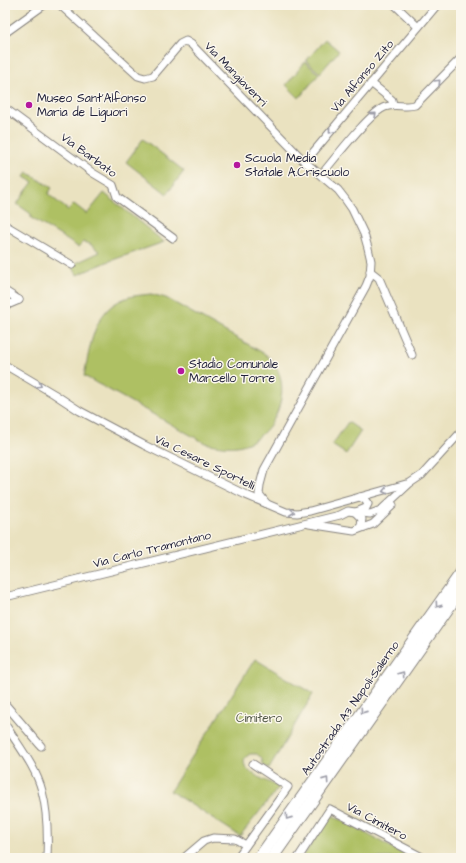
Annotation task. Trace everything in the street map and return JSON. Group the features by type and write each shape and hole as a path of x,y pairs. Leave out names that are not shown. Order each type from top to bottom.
{"highway":[{"name":"Autostrada A3 Napoli-Salerno","path":"259,858 461,573"},
{"name":"Autostrada A3 Napoli-Salerno","path":"272,858 461,590"}],"street":[{"path":"5,33 44,5"},
{"name":"Via Mangiaverri","path":"60,5 138,76 145,78 153,76 180,44 186,41 191,44 305,162 338,190 352,209 364,234 371,261 370,271"},
{"path":"396,5 418,27"},
{"name":"Via Alfonso Zito","path":"305,162 437,5"},
{"path":"320,175 371,117 382,108 393,105 408,107 415,106 461,58"},
{"path":"371,83 392,100 393,105"},
{"name":"Via Barbato","path":"5,108 94,173 113,185 117,197 173,238"},
{"path":"5,225 72,265"},
{"path":"370,271 379,278 412,355"},
{"path":"267,504 260,494 260,485 264,470 293,425 366,286 370,276 370,271"},
{"path":"5,291 19,300 5,306"},
{"name":"Via Cesare Sportelli","path":"5,365 86,415 161,454 286,512 298,513 310,511 394,489 410,483"},
{"name":"Via Carlo Tramontano","path":"5,597 340,515 348,511 370,514 381,510 410,483 422,475 461,432"},
{"name":"Via Carlo Tramontano","path":"305,523 354,531 373,524 406,493 410,483"},
{"path":"358,529 361,526 362,519 356,513 366,508 368,504 360,497"},
{"path":"340,515 340,525 346,530"},
{"path":"5,704 41,746"},
{"path":"5,724 34,771 42,790 48,824 47,858"},
{"path":"237,858 288,787 253,764"},
{"name":"Via Cimitero","path":"298,858 330,809 424,858"},
{"path":"184,858 204,841 213,838 235,839 246,845"}],"green space":[{"path":"325,39 339,51 320,73 306,61"},
{"path":"305,62 319,74 299,98 286,85"},
{"path":"143,139 184,171 167,194 126,162"},
{"path":"27,172 52,188 48,194 68,210 74,204 87,214 104,193 164,242 107,262 77,275 72,265 100,252 90,244 83,242 78,247 31,218 31,214 17,204 33,182 24,177"},
{"name":"Stadio Comunale Marcello Torre","path":"151,294 166,298 265,354 275,365 280,376 282,387 281,399 273,421 258,438 243,445 237,446 221,446 205,443 84,376 96,327 109,308 120,301 133,296"},
{"path":"348,422 361,431 346,454 332,445"},
{"name":"Cimitero","path":"255,659 313,694 269,769 263,765 262,759 257,754 250,754 245,759 244,764 253,774 279,787 240,836 170,791"},
{"path":"332,815 411,858 302,857"}],"place":[{"name":"Museo Sant'Alfonso Maria de Liguori","path":"29,105"},
{"name":"Scuola Media Statale A.Criscuolo","path":"237,165"},
{"name":"Stadio Comunale Marcello Torre","path":"181,371"}]}
